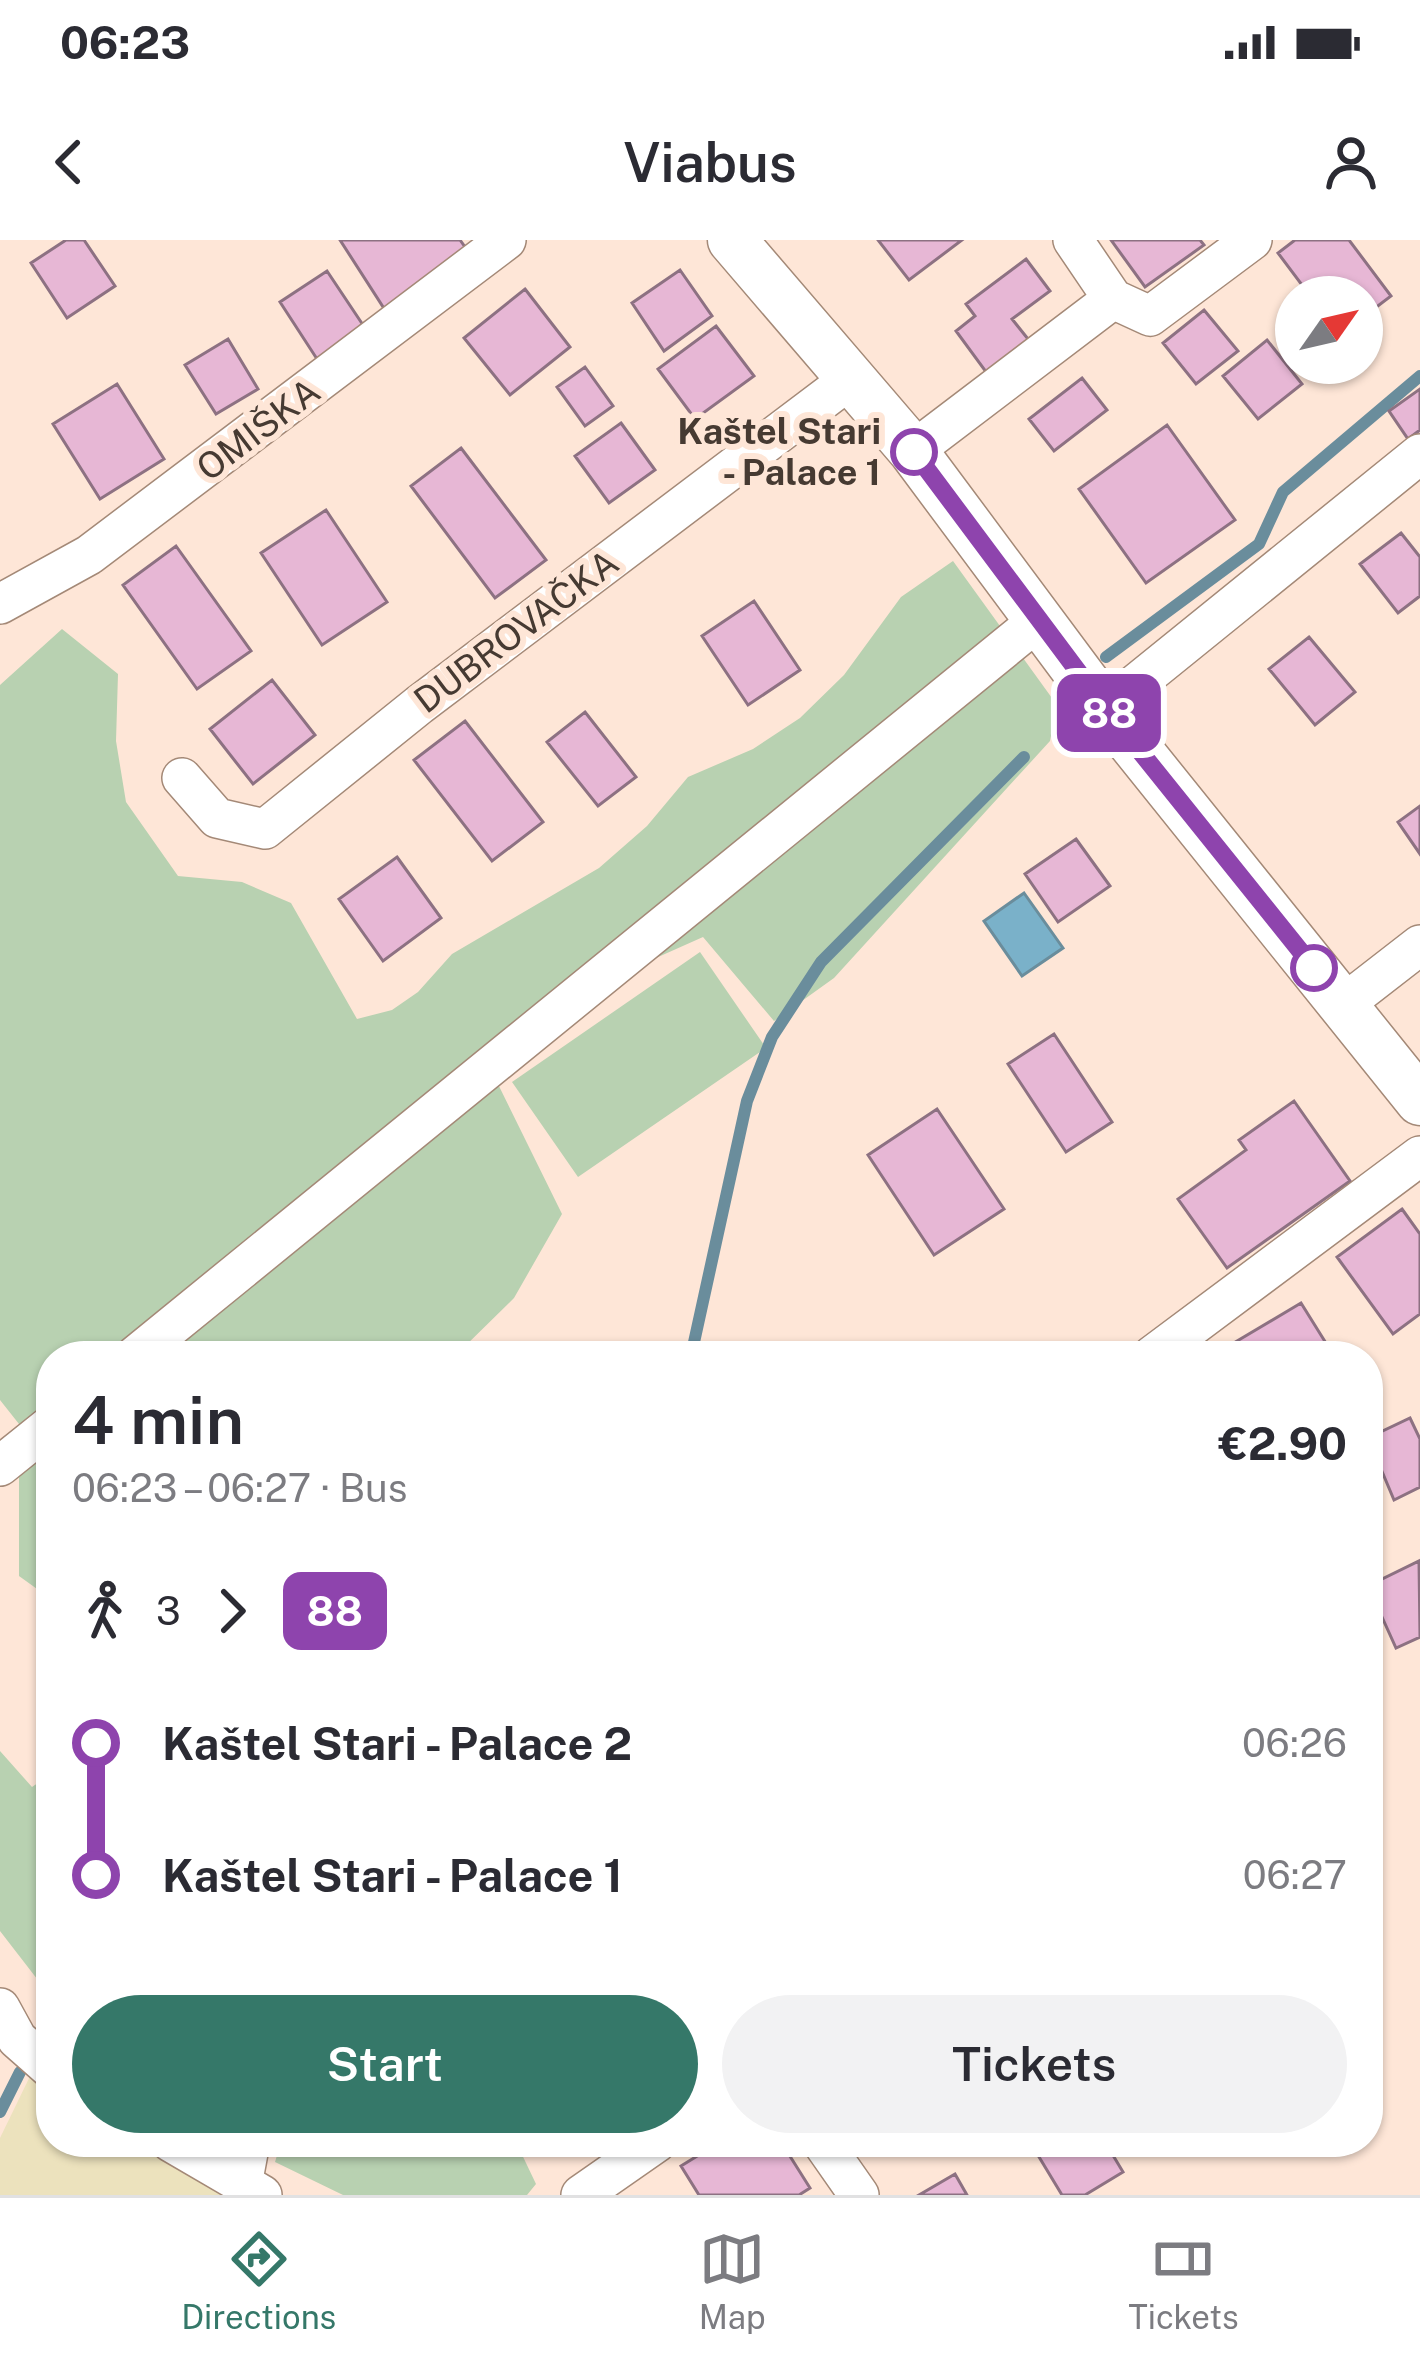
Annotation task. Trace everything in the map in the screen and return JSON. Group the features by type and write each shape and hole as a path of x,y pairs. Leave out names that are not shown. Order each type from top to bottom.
{"main road":[{"path":"732,240 914,452 1106,709 1420,1101"}],"street":[{"name":"OMIŠKA","path":"0,604 89,555 506,240"},
{"path":"1073,240 1113,298 1150,316 1252,240"},
{"path":"914,452 1113,298"},
{"name":"DUBROVAČKA","path":"182,778 217,818 265,829 419,705 853,377"},
{"path":"1106,709 1420,454"},
{"path":"154,1341 1039,620"},
{"path":"1344,1004 1420,945"},
{"path":"1172,1341 1420,1156"},
{"path":"0,1466 36,1437"},
{"path":"0,2008 36,2055"},
{"path":"196,2157 252,2190"},
{"path":"251,2157 252,2190"},
{"path":"580,2195 634,2157"},
{"path":"833,2157 859,2195"}],"green space":[{"path":"953,561 1057,705 1050,741 834,978 774,1021 703,937 629,970 495,1078 562,1214 514,1298 470,1341 36,1341 36,1588 19,1576 19,1424 0,1400 0,685 62,629 118,674 116,741 126,802 178,876 242,882 291,903 357,1019 392,1010 418,992 452,954 599,868 647,826 688,777 753,749 800,718 844,675 901,597"},
{"path":"700,952 766,1048 578,1177 512,1082"},
{"path":"0,1751 32,1787 36,1784 36,1978 0,1931"},
{"path":"276,2157 523,2157 536,2184 527,2195 343,2195 275,2162"}],"sand":[{"path":"34,2068 36,2157 204,2157 277,2195 0,2195 0,2138"}],"water":[{"path":"1024,893 1063,948 1022,976 984,921"}],"building":[{"path":"66,240 84,240 115,286 67,318 31,263"},
{"path":"340,240 460,240 470,254 387,313"},
{"path":"878,240 962,240 909,280"},
{"path":"1111,240 1200,240 1204,245 1145,287"},
{"path":"1295,240 1349,240 1376,276 1295,276 1278,253"},
{"path":"1026,259 1050,291 1012,319 1032,344 989,376 956,331 975,316 966,304"},
{"path":"680,270 712,316 664,351 632,303"},
{"path":"327,271 365,328 317,359 280,302"},
{"path":"525,289 570,347 510,395 464,338"},
{"path":"1204,310 1238,351 1196,384 1163,343"},
{"path":"716,326 754,376 695,419 658,369"},
{"path":"228,339 258,389 216,414 185,365"},
{"path":"1267,340 1275,350 1275,384 1302,384 1258,419 1223,376"},
{"path":"585,367 613,406 585,426 557,387"},
{"path":"1082,378 1107,410 1054,451 1029,419"},
{"path":"117,384 164,459 100,499 53,424"},
{"path":"1420,389 1420,430 1408,439 1389,411"},
{"path":"621,423 655,470 609,503 575,456"},
{"path":"1167,425 1235,520 1146,583 1079,489"},
{"path":"461,448 546,560 495,598 411,486"},
{"path":"326,510 387,602 322,645 261,553"},
{"path":"1401,533 1420,557 1420,596 1398,613 1360,564"},
{"path":"176,546 251,651 197,689 123,585"},
{"path":"754,601 800,670 748,705 702,636"},
{"path":"1309,637 1355,692 1315,725 1269,669"},
{"path":"272,680 315,735 253,784 210,729"},
{"path":"585,712 636,777 598,806 547,742"},
{"path":"465,721 543,822 492,861 414,760"},
{"path":"1420,806 1420,854 1398,822"},
{"path":"1076,839 1110,886 1058,922 1025,874"},
{"path":"397,857 441,918 383,961 339,899"},
{"path":"1054,1034 1112,1122 1066,1152 1008,1064"},
{"path":"1294,1101 1350,1181 1227,1268 1178,1199 1246,1150 1239,1140"},
{"path":"937,1109 1004,1209 934,1255 868,1155"},
{"path":"1402,1209 1420,1234 1420,1314 1393,1334 1337,1257"},
{"path":"1301,1303 1325,1341 1237,1341"},
{"path":"1410,1418 1420,1439 1420,1487 1394,1500 1383,1474 1383,1431"},
{"path":"1419,1561 1420,1637 1396,1648 1383,1619 1383,1579"},
{"path":"696,2157 790,2157 810,2188 799,2195 699,2195 681,2166"},
{"path":"1039,2157 1114,2157 1123,2172 1085,2195 1062,2195"},
{"path":"955,2174 967,2195 919,2195"}],"waterway":[{"path":"1106,657 1259,544 1283,492 1420,376"},
{"path":"694,1341 747,1101 772,1037 821,962 1024,757"},
{"path":"0,2112 20,2072"}],"bus line":[{"name":"88","path":"914,452 1106,709 1314,968"}],"place":[{"name":"Kaštel Stari - Palace 1","path":"914,452"}]}
